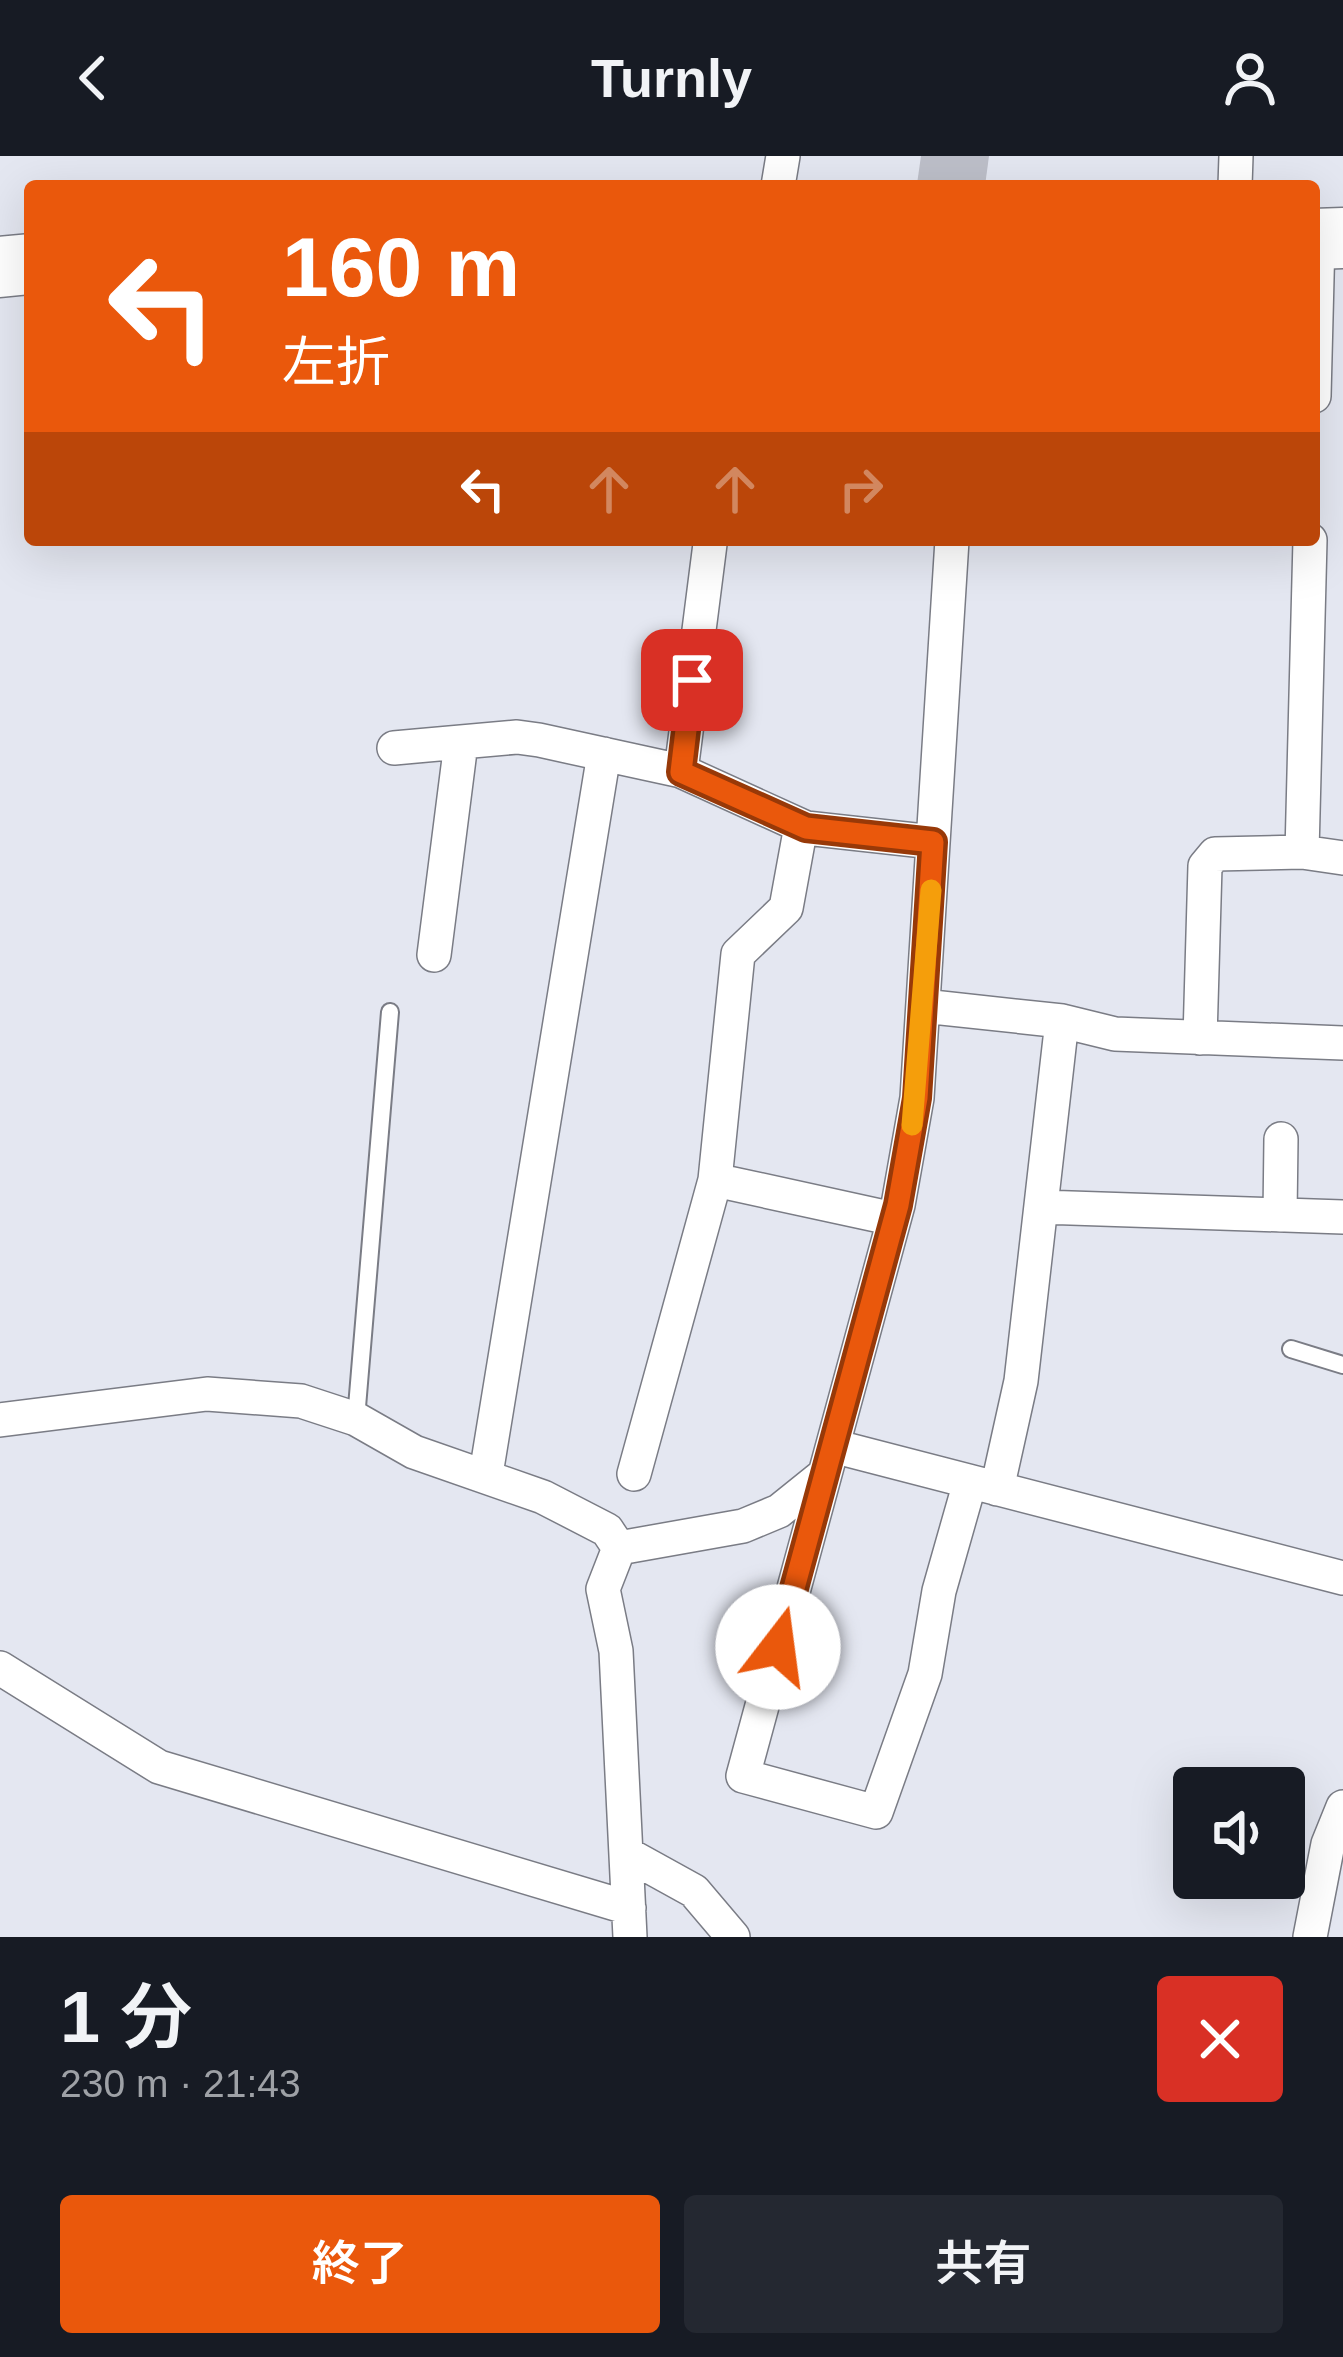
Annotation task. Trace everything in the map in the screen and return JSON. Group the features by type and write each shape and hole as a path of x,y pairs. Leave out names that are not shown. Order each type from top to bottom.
{"street":[{"path":"1320,310 1325,239"},
{"path":"681,772 710,546"},
{"path":"952,546 917,1098 894,1219 743,1776 876,1812 925,1674 939,1591 1022,1381 1062,1021"},
{"path":"1303,852 1310,546"},
{"path":"394,748 517,737 681,772 801,826 933,842"},
{"path":"434,955 461,743"},
{"path":"486,1474 604,754"},
{"path":"634,1474 715,1180 738,954 786,908 801,826"},
{"path":"1200,1038 1205,866 1215,854 1303,852 1343,858"},
{"path":"923,1006 1062,1021 1115,1034 1343,1043"},
{"path":"1280,1215 1281,1139"},
{"path":"715,1180 894,1219"},
{"path":"1041,1207 1343,1217"},
{"path":"0,1420 207,1394 269,1396 356,1419 414,1452 543,1497 607,1530 619,1548"},
{"path":"619,1548 743,1526 779,1511 829,1460"},
{"path":"829,1460 984,1485 1343,1578"},
{"path":"0,1668 159,1767 630,1922 616,1652 603,1589 619,1548"},
{"path":"1310,1937 1328,1844 1343,1807"},
{"path":"627,1854 694,1891 733,1937"}],"lane":[{"path":"356,1419 390,1012"},
{"path":"1291,1348 1343,1365"}],"building":[{"path":"921,156 989,156 986,180 918,180"}],"slow traffic":[{"path":"912,1125 931,890"}],"route":[{"path":"692,680 681,772 806,828 933,842 917,1098 898,1205 778,1647"}]}
